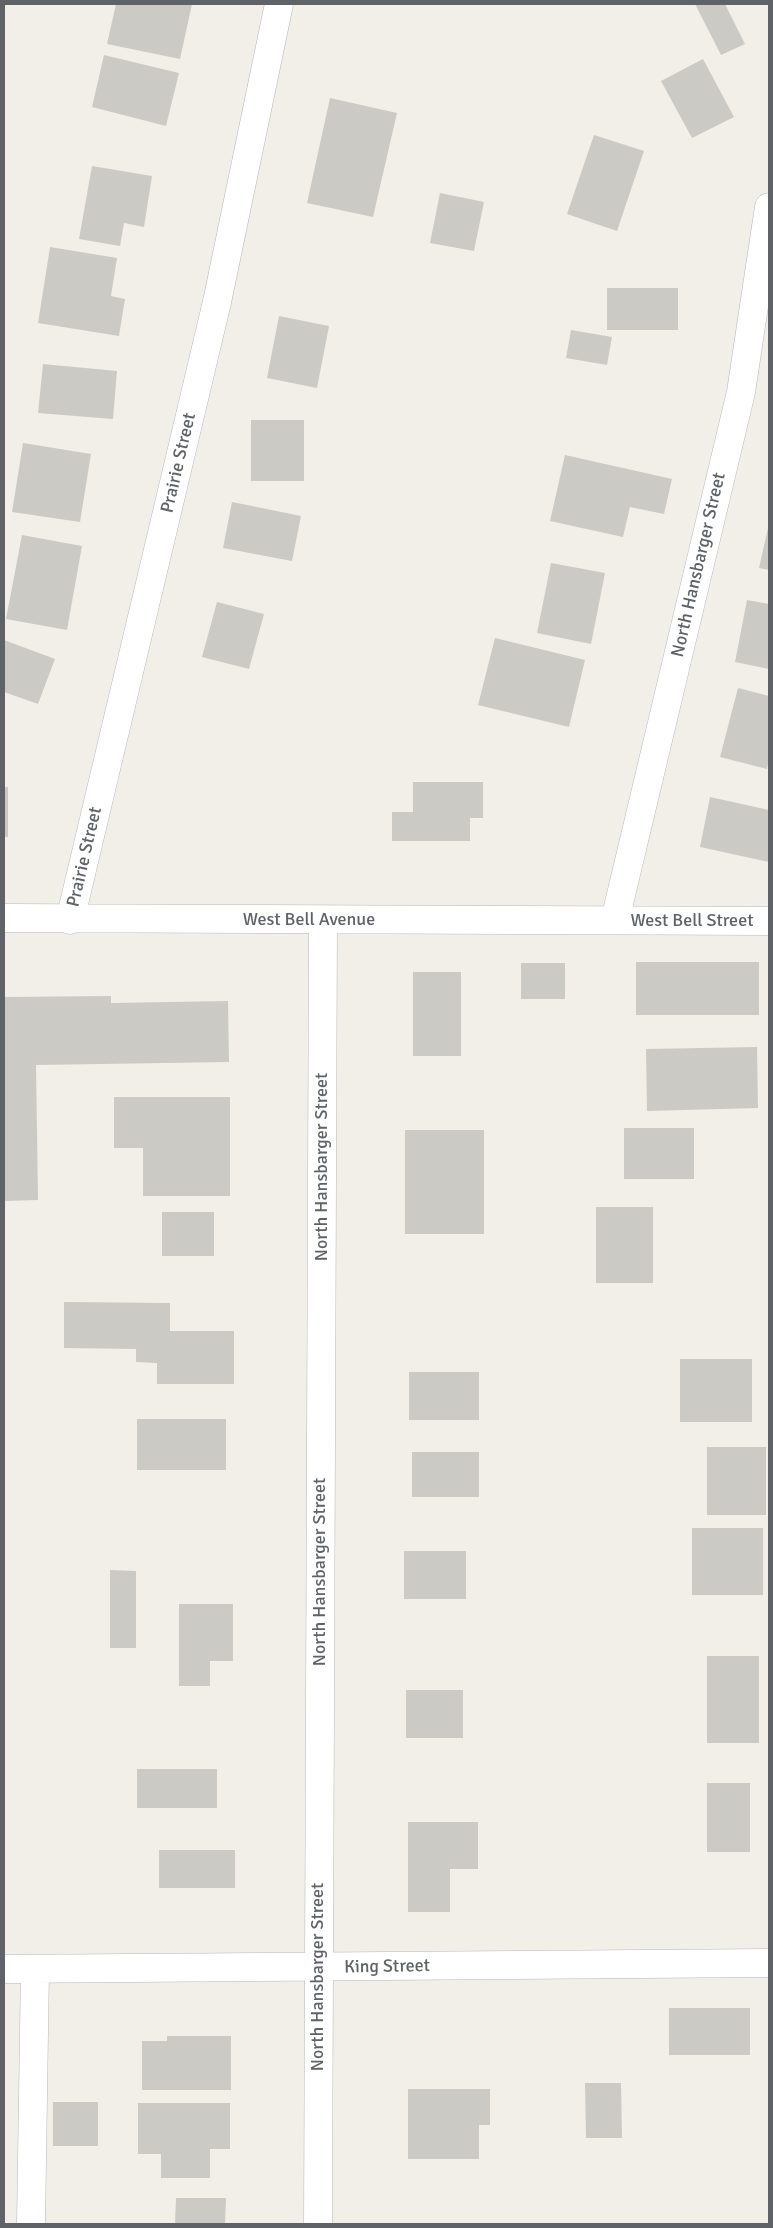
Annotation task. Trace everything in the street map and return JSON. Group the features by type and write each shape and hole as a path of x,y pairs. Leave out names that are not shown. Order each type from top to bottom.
{"street":[{"name":"Prairie Street","path":"70,920 217,302 279,4"},
{"name":"North Hansbarger Street","path":"615,920 741,392 769,207"},
{"name":"West Bell Avenue","path":"4,918 70,920 615,920"},
{"name":"North Hansbarger Street","path":"318,2224 323,920"},
{"name":"West Bell Street","path":"615,920 769,921"},
{"name":"King Street","path":"4,1969 769,1963"},
{"path":"31,2224 35,1969"}],"building":[{"path":"116,4 192,4 180,59 107,44"},
{"path":"695,4 725,4 745,44 721,55"},
{"path":"104,55 179,73 166,126 92,107"},
{"path":"703,59 734,117 692,138 661,81"},
{"path":"330,98 397,113 373,217 307,203"},
{"path":"594,135 644,151 617,231 567,214"},
{"path":"92,166 152,176 144,227 124,223 120,246 79,239"},
{"path":"440,193 484,202 474,251 430,243"},
{"path":"50,247 117,258 111,296 125,299 119,336 38,323"},
{"path":"607,288 678,288 678,330 607,330"},
{"path":"279,316 329,326 317,388 267,378"},
{"path":"571,330 612,337 607,365 566,358"},
{"path":"43,364 117,371 113,419 38,413"},
{"path":"251,420 304,420 304,481 251,481"},
{"path":"23,443 91,454 80,522 12,512"},
{"path":"565,455 672,479 664,514 630,507 623,537 550,521"},
{"path":"232,502 301,516 292,561 223,548"},
{"path":"769,528 769,570 759,568"},
{"path":"22,535 82,546 67,630 6,619"},
{"path":"551,563 605,573 591,644 537,633"},
{"path":"747,600 769,604 769,669 735,662"},
{"path":"217,602 264,614 249,669 202,657"},
{"path":"495,638 585,660 569,727 478,705"},
{"path":"4,640 55,659 38,704 4,692"},
{"path":"738,688 769,696 769,759 767,769 720,757"},
{"path":"413,782 483,782 483,818 470,818 470,841 392,841 392,812 413,812"},
{"path":"4,787 8,787 8,837 4,837"},
{"path":"710,797 769,810 769,862 700,847"},
{"path":"636,962 759,962 759,1015 636,1015"},
{"path":"521,963 565,963 565,999 521,999"},
{"path":"413,972 461,972 461,1056 413,1056"},
{"path":"111,996 111,1003 228,1001 229,1062 36,1065 38,1200 4,1201 4,997"},
{"path":"757,1047 758,1108 647,1111 646,1049"},
{"path":"114,1097 230,1097 230,1196 143,1196 143,1148 114,1148"},
{"path":"624,1128 694,1128 694,1179 624,1179"},
{"path":"405,1130 484,1130 484,1234 405,1234"},
{"path":"596,1207 653,1207 653,1283 596,1283"},
{"path":"162,1212 214,1212 214,1256 162,1256"},
{"path":"64,1302 170,1303 170,1331 234,1331 234,1384 157,1384 157,1363 136,1362 136,1349 64,1348"},
{"path":"680,1359 752,1359 752,1422 680,1422"},
{"path":"409,1372 479,1372 479,1420 409,1420"},
{"path":"137,1419 226,1419 226,1470 137,1470"},
{"path":"707,1447 766,1447 766,1515 707,1515"},
{"path":"412,1452 479,1452 479,1497 412,1497"},
{"path":"692,1528 763,1528 763,1595 692,1595"},
{"path":"404,1551 466,1551 466,1599 404,1599"},
{"path":"110,1570 136,1571 136,1648 110,1648"},
{"path":"179,1604 233,1604 233,1661 210,1661 210,1686 179,1686"},
{"path":"707,1656 759,1656 759,1743 707,1743"},
{"path":"406,1690 463,1690 463,1738 406,1738"},
{"path":"137,1769 217,1769 217,1808 137,1808"},
{"path":"707,1783 750,1783 750,1852 707,1852"},
{"path":"408,1822 478,1822 478,1869 450,1869 450,1912 408,1912"},
{"path":"159,1850 235,1850 235,1888 159,1888"},
{"path":"669,2008 750,2008 750,2055 669,2055"},
{"path":"167,2036 231,2036 231,2090 142,2090 142,2041 167,2041"},
{"path":"585,2083 621,2083 622,2138 586,2138"},
{"path":"408,2089 490,2089 490,2125 479,2125 479,2159 408,2159"},
{"path":"53,2102 98,2102 98,2146 53,2146"},
{"path":"138,2103 230,2103 230,2149 210,2149 210,2178 161,2178 161,2154 138,2154"},
{"path":"176,2198 226,2198 225,2224 175,2224"}]}
